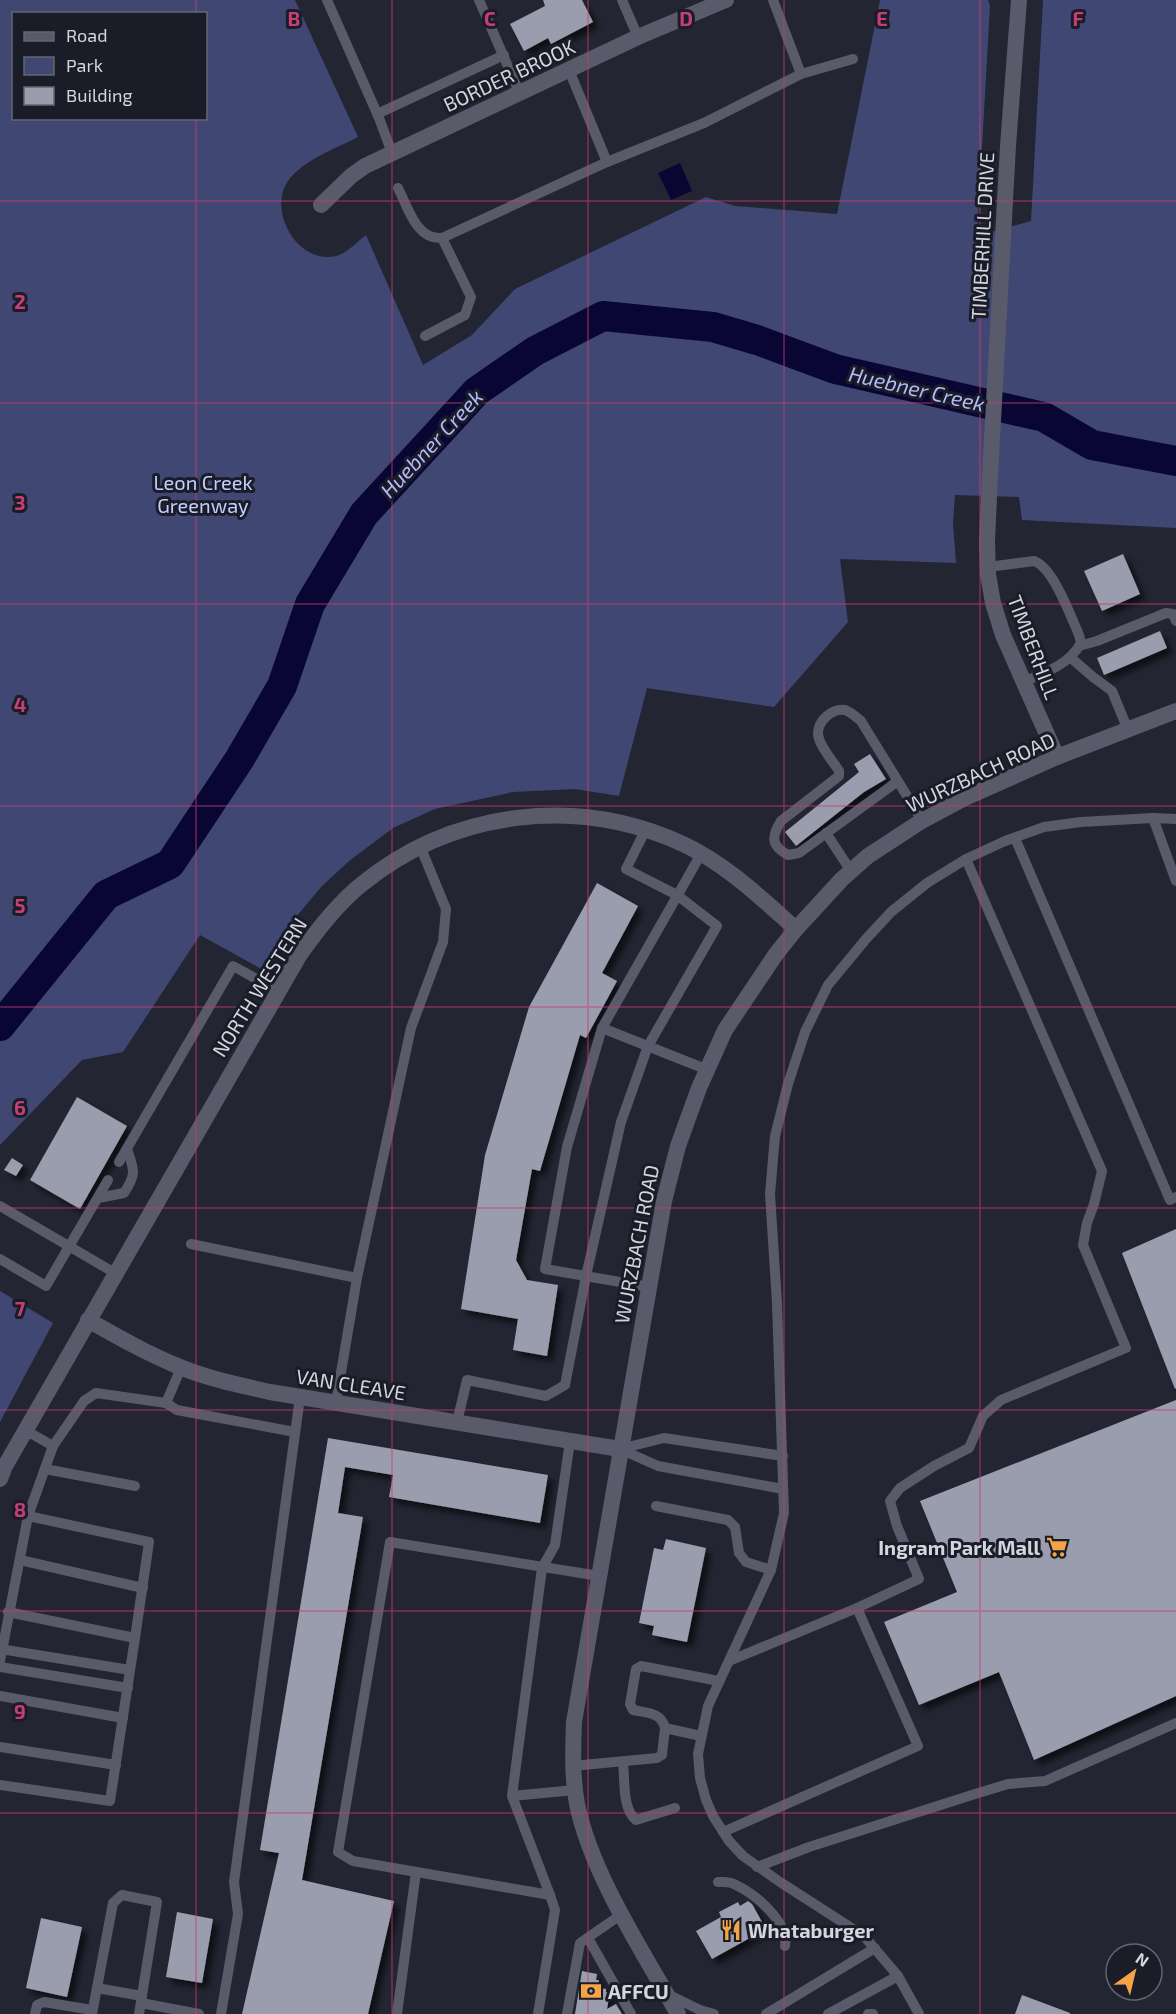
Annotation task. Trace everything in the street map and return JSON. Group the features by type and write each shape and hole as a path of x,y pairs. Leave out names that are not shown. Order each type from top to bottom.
{"street":[{"name":"BORDER BROOK","path":"321,206 358,171 392,153 638,37 726,0"},
{"name":"TIMBERHILL DRIVE","path":"990,475 1008,146 1020,0"},
{"name":"TIMBERHILL","path":"990,475 987,542 993,603 1002,635 1058,758"},
{"name":"WURZBACH ROAD","path":"678,2014 622,1914 597,1863 577,1805 572,1766 574,1722 620,1449 664,1201 678,1146 725,1030 776,954 796,929 868,856 922,821 965,798 1176,711"},
{"name":"NORTH WESTERN","path":"0,1479 25,1430 299,956 337,906 385,866 420,846 470,826 532,815 595,818 646,830 685,845 738,878 796,929"},
{"name":"VAN CLEAVE","path":"88,1320 181,1368 225,1382 300,1397 620,1449"}],"lane":[{"path":"327,0 392,153"},
{"path":"479,0 520,94"},
{"path":"621,0 638,37"},
{"path":"773,0 801,74"},
{"path":"378,116 506,59"},
{"path":"398,188 420,231 432,239 442,238 607,162 704,123 801,74 853,59"},
{"path":"569,70 607,162"},
{"path":"425,336 465,315 471,297 442,238"},
{"path":"988,567 1034,561 1041,564 1053,580 1079,635 1079,646"},
{"path":"1023,682 1070,657 1079,646 1166,613 1173,614 1176,621"},
{"path":"1070,657 1112,691 1128,730"},
{"path":"898,781 799,853 788,855 778,850 774,842 775,830 781,821 839,776 839,771 818,734 822,720 832,712 843,710 853,714 861,721 898,781 922,821"},
{"path":"1153,818 1176,881"},
{"path":"919,2014 898,1976 864,1936 743,1856 723,1833 706,1800 700,1778 698,1754 708,1706 771,1570 784,1513 777,1303 770,1194 775,1136 788,1084 805,1032 828,985 854,952 891,912 927,883 966,859 1044,827 1081,822 1176,819"},
{"path":"457,1422 467,1380 546,1396 565,1385 586,1276 621,1122 648,1046 717,926 677,895 626,869 646,830"},
{"path":"826,833 851,871"},
{"path":"1015,838 1170,1200 1176,1197"},
{"path":"336,1402 357,1278 411,1028 443,942 446,909 420,846"},
{"path":"648,1287 545,1269 567,1147 602,1028 701,854"},
{"path":"729,1661 857,1608 919,1579 897,1526 890,1501 900,1488 934,1466 969,1448 983,1416 1001,1400 1126,1348 1083,1245 1102,1171 966,859"},
{"path":"118,1162 233,966 278,992"},
{"path":"602,1028 708,1070"},
{"path":"98,1198 124,1193 131,1183 135,1171 127,1149"},
{"path":"0,1259 46,1286 108,1180"},
{"path":"0,1206 115,1273"},
{"path":"191,1244 357,1278"},
{"path":"166,1403 181,1368"},
{"path":"130,1670 0,1653 28,1516 53,1446 84,1401 96,1393 166,1403 177,1410 295,1432"},
{"path":"221,2014 238,1914 234,1882 300,1397"},
{"path":"25,1430 53,1446"},
{"path":"620,1449 664,1438 783,1456"},
{"path":"538,2014 555,1910 512,1796 542,1568 555,1545 570,1441"},
{"path":"620,1449 658,1466 783,1489"},
{"path":"45,1468 135,1486"},
{"path":"656,1506 728,1520 735,1527 740,1553 746,1562 771,1570"},
{"path":"0,1785 110,1801 149,1542 28,1516"},
{"path":"550,1894 353,1861 338,1852 390,1542 599,1576"},
{"path":"20,1560 143,1588"},
{"path":"723,1833 918,1746 857,1608"},
{"path":"9,1612 135,1638"},
{"path":"572,1766 657,1758 662,1755 665,1728 663,1720 659,1716 633,1710 630,1704 636,1669 641,1666 719,1681"},
{"path":"0,1667 128,1688"},
{"path":"0,1696 123,1718"},
{"path":"757,1867 809,1847 1008,1784 1045,1781 1176,1723"},
{"path":"665,1728 701,1736"},
{"path":"0,1747 116,1765"},
{"path":"623,1762 627,1807 631,1816 636,1820 675,1808"},
{"path":"512,1796 575,1790"},
{"path":"397,2014 416,1872"},
{"path":"718,1882 736,1885 766,1906 784,1934 785,1946"},
{"path":"35,2014 37,2005 44,2002 92,2012 113,1903 122,1895 157,1902 140,2004"},
{"path":"567,2014 580,1943 622,1914"},
{"path":"588,1938 631,2014"},
{"path":"766,2014 875,1948"},
{"path":"828,2014 898,1976"},
{"path":"97,1988 140,2004 198,2014"},
{"path":"666,1994 714,2014"},
{"path":"868,2014 873,2014"}],"green space":[{"name":"Leon Creek Greenway","path":"0,0 295,0 358,137 320,156 294,174 282,193 281,207 284,220 290,233 299,244 322,257 340,255 366,235 423,365 472,335 515,289 706,197 735,206 837,214 880,0 988,0 990,6 977,236 1031,221 1043,0 1176,0 1176,528 1022,520 1019,497 955,495 953,523 956,563 840,559 848,622 774,707 647,688 619,796 575,789 513,792 435,809 393,828 349,861 321,887 286,929 263,970 200,935 123,1052 82,1060 0,1145"},
{"path":"0,1291 53,1323 0,1422"}],"shaded area":[{"path":"680,163 692,191 671,200 658,173"}],"building":[{"path":"543,0 582,0 593,22 551,44 548,38 524,51 510,24 545,6"},
{"path":"1123,554 1140,594 1102,611 1084,571"},
{"path":"1160,631 1167,648 1104,675 1097,658"},
{"path":"870,754 886,779 864,792 796,846 785,832 859,772 854,764"},
{"path":"597,883 638,906 602,973 617,981 586,1038 580,1035 540,1171 532,1169 516,1260 527,1280 558,1285 547,1356 513,1350 518,1319 461,1309 485,1155 529,1007"},
{"path":"77,1097 127,1126 80,1209 30,1180"},
{"path":"12,1158 23,1165 16,1176 4,1170"},
{"path":"1176,1229 1176,1388 1175,1389 1122,1253"},
{"name":"Ingram Park Mall","path":"1176,1400 1176,1696 1034,1760 999,1672 919,1705 884,1622 957,1592 920,1501"},
{"path":"328,1438 548,1475 540,1523 389,1497 393,1475 345,1467 338,1513 363,1517 302,1880 394,1901 368,2014 242,2014 279,1853 260,1850"},
{"path":"666,1539 706,1548 687,1642 652,1635 654,1626 639,1623 654,1548 663,1550"},
{"name":"Whataburger","path":"748,1901 766,1929 712,1959 696,1931 721,1917 719,1912 738,1902 740,1906"},
{"path":"177,1912 213,1919 202,1983 166,1977"},
{"path":"41,1918 82,1927 67,1997 26,1988"},
{"name":"AFFCU","path":"582,1971 597,1974 598,1988 610,1992 607,2009 616,2004 622,2014 575,2014"},
{"path":"1022,1995 1070,2013 1070,2014 1015,2014"}],"waterway":[{"name":"Huebner Creek","path":"0,1026 106,895 170,864 239,760 282,686 310,604 364,514 477,391 535,351 603,316 713,327 757,340 835,369 1044,417 1092,445 1176,461"}],"place":[{"name":"Ingram Park Mall","path":"1057,1547"},
{"name":"Whataburger","path":"731,1930"},
{"name":"AFFCU","path":"591,1991"}]}
